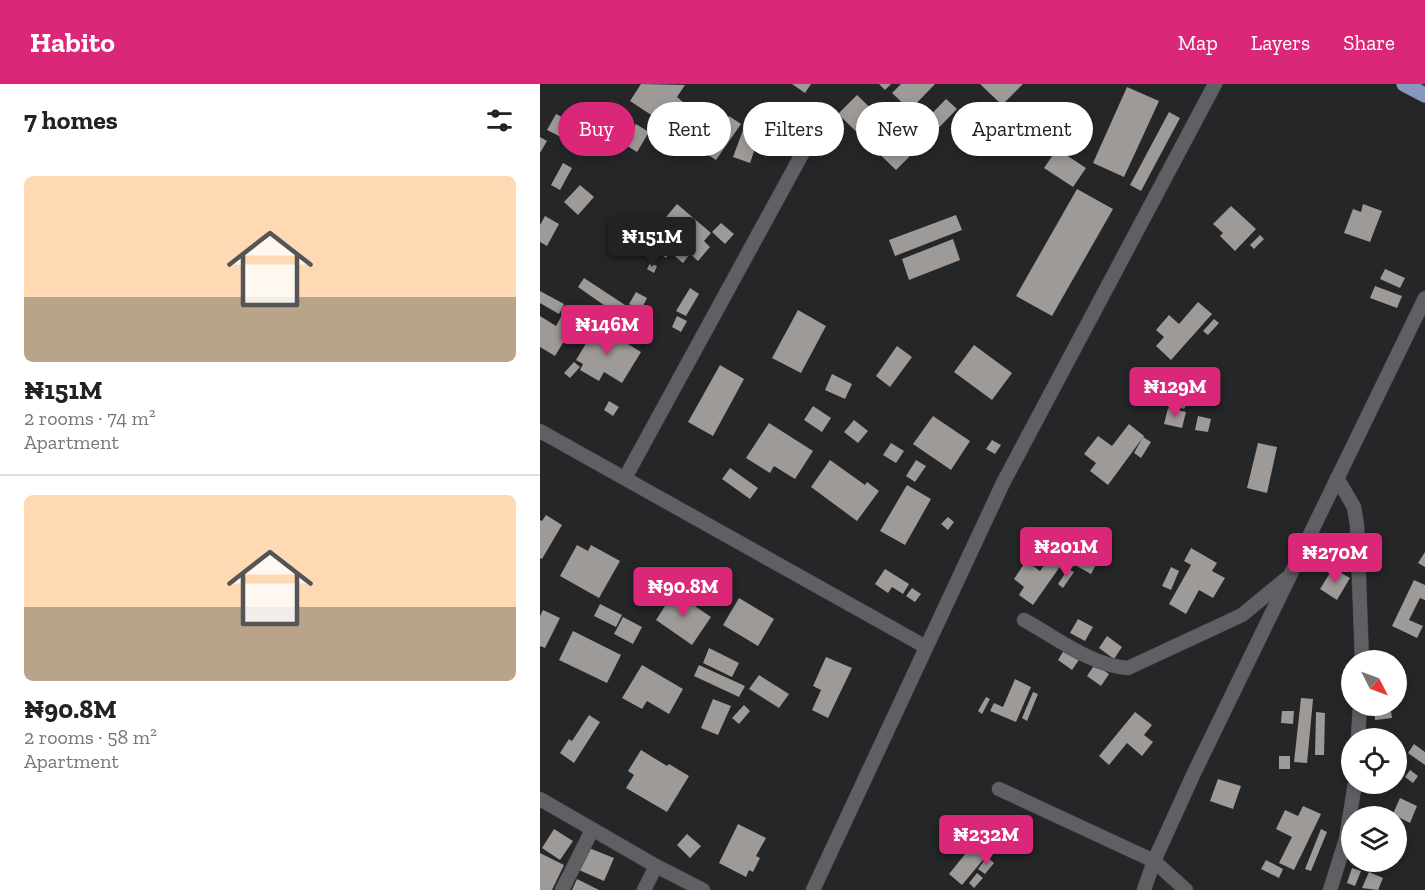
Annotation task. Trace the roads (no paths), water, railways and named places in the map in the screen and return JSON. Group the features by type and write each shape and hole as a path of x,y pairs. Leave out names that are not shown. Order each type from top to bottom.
{"main road":[{"path":"1404,84 1425,95"}],"street":[{"path":"813,890 1003,483 1215,84"},
{"path":"625,478 801,156"},
{"path":"1144,890 1194,773 1425,298"},
{"path":"540,431 926,647"},
{"path":"1337,478 1354,507 1357,525 1362,650"},
{"path":"1024,620 1096,661 1112,667 1128,668 1242,615 1291,575"},
{"path":"999,789 1155,861 1185,890"},
{"path":"1330,890 1346,839 1353,794"},
{"path":"540,799 656,866 703,890"},
{"path":"562,890 592,830"},
{"path":"644,890 656,866"}]}
